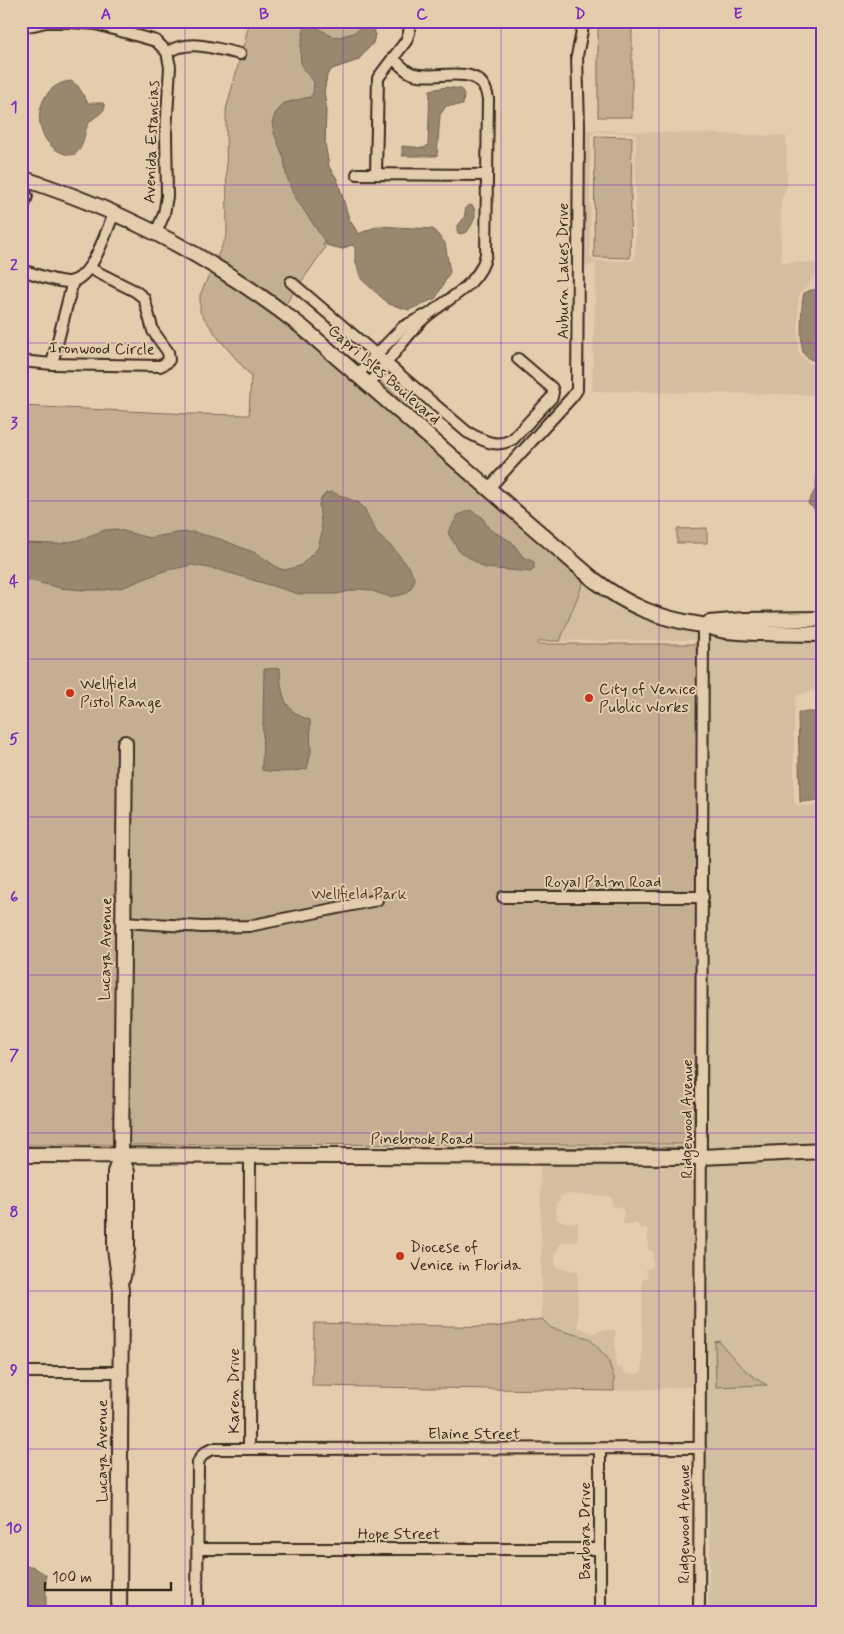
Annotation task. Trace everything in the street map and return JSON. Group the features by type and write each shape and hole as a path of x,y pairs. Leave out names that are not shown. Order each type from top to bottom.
{"street":[{"path":"376,174 376,84 381,72 408,38 410,21"},
{"name":"Auburn Lakes Drive","path":"488,489 577,390 579,126 577,56 584,21"},
{"path":"21,28 46,22 96,24 156,42 167,52 180,46 197,44 240,54"},
{"name":"Avenida Estancias","path":"156,233 164,214 167,196 166,132 170,67 167,52"},
{"path":"369,385 428,315 468,285 480,271 485,261 486,248 488,99 484,86 470,76 412,74 393,58"},
{"path":"357,174 486,175"},
{"name":"Capri Isles Boulevard","path":"21,178 61,191 156,233 229,275 282,311 593,579 625,601 646,612 715,629 744,632 823,634"},
{"path":"21,215 27,196"},
{"path":"21,270 59,280 73,281 83,276 89,268 114,213"},
{"name":"Ironwood Circle","path":"21,361 52,364 160,366 169,360 168,352 153,331 144,298 135,291 89,268"},
{"path":"52,364 73,281"},
{"path":"291,282 467,432 483,441 505,444 513,439 552,397 552,388 518,358"},
{"path":"357,376 402,327 428,315"},
{"name":"Capri Isles Boulevard","path":"703,625 715,622 744,620 823,619"},
{"name":"Ridgewood Avenue","path":"699,1613 703,625"},
{"name":"Lucaya Avenue","path":"119,1613 120,1290 127,1249 127,1172 121,1156 125,743"},
{"name":"Royal Palm Road","path":"503,897 703,896"},
{"path":"124,922 202,927 249,926 377,900"},
{"name":"Pinebrook Road","path":"21,1155 702,1157 823,1151"},
{"name":"Karen Drive","path":"197,1613 198,1462 204,1453 212,1449 249,1449 250,1156"},
{"path":"21,1372 120,1372"},
{"name":"Elaine Street","path":"249,1449 600,1450 700,1448"},
{"name":"Barbara Drive","path":"600,1450 600,1613"},
{"name":"Hope Street","path":"198,1550 600,1549"}],"shaded area":[{"path":"312,21 315,26 331,36 339,37 362,28 373,28 375,34 373,43 358,60 332,69 327,75 324,92 326,106 325,144 329,167 337,179 349,219 358,234 378,226 433,229 445,243 450,272 436,298 409,310 389,304 361,279 353,245 343,249 327,245 293,194 286,174 284,158 272,123 275,114 284,103 310,97 313,93 314,82 303,68 300,56 305,26 307,22"},
{"path":"71,81 78,86 88,103 103,103 105,107 89,123 81,148 72,155 60,152 50,144 43,135 40,123 43,101 50,91 59,84"},
{"path":"446,87 461,89 464,94 463,105 446,106 440,115 437,156 402,156 402,146 424,148 428,145 430,90"},
{"path":"584,130 786,136 787,187 781,199 781,262 823,263 823,275 816,275 806,288 801,291 799,296 798,350 800,355 809,363 823,365 823,395 592,391 596,263 585,267","holes":["596,132 632,133 636,136 635,258 632,261 594,261 590,258 591,135"]},
{"path":"469,205 473,206 474,219 467,232 460,234 457,232 457,227 464,218 466,207"},
{"path":"823,289 823,361 820,361 804,355 801,341 802,313 804,293"},
{"path":"823,415 823,515 816,513 808,503 816,488 819,426"},
{"path":"332,492 359,503 364,508 378,535 393,548 409,567 414,577 414,582 410,590 405,594 390,597 360,589 336,594 299,594 220,570 192,565 164,571 124,587 105,590 60,588 21,578 21,543 59,544 78,540 105,530 116,529 149,538 193,532 220,539 258,554 278,568 285,570 300,566 318,548 322,532 319,505 326,493"},
{"path":"470,510 482,517 489,529 512,542 523,557 534,562 534,568 531,572 485,568 459,551 448,533 458,515"},
{"path":"585,578 632,610 823,638 823,691 815,690 796,696 794,713 794,802 799,806 823,804 823,1147 700,1152 698,640 560,641"},
{"path":"280,668 281,686 289,707 294,712 310,720 311,752 307,769 284,772 262,770 264,669"},
{"path":"798,712 823,712 823,800 800,802"},
{"path":"823,1156 823,1613 708,1613 710,1544 703,1386 614,1391 614,1378 589,1338 551,1328 542,1319 540,1161","holes":["565,1194 608,1196 611,1198 613,1208 618,1206 624,1211 623,1224 637,1224 640,1228 648,1230 648,1250 653,1252 653,1265 651,1268 644,1270 647,1272 647,1278 642,1280 642,1371 639,1374 625,1374 622,1369 616,1367 615,1330 601,1330 592,1333 578,1327 578,1271 557,1268 555,1265 555,1252 559,1245 564,1242 578,1242 578,1223 557,1219 556,1204 560,1201 560,1197","732,1358 756,1380 766,1385 716,1386"]},
{"path":"32,1566 46,1575 46,1613 21,1613 21,1567"}],"green space":[{"name":"Wellfield Park","path":"250,21 374,21 375,24 372,24 375,34 373,43 358,60 332,69 327,75 324,92 326,106 325,144 329,167 337,179 349,219 356,230 353,245 343,249 322,244 325,248 285,305 395,393 585,578 560,641 539,641 537,644 698,644 694,1144 21,1145 21,406 249,415 251,376 219,339 200,312 200,295 227,235 226,110"},
{"path":"598,21 632,21 632,117 598,117"},
{"path":"595,136 632,137 630,258 594,257"},
{"path":"707,528 707,543 677,543 677,529"},
{"path":"697,1147 700,1152 306,1151 157,1148"},
{"path":"542,1319 551,1328 589,1338 608,1359 614,1378 614,1391 312,1386 314,1323 495,1327"},
{"path":"719,1341 747,1371 767,1385 716,1387 715,1342"}],"place":[{"name":"Wellfield Pistol Range","path":"70,693"},
{"name":"City of Venice Public Works","path":"589,698"},
{"name":"Diocese of Venice in Florida","path":"400,1256"}]}
